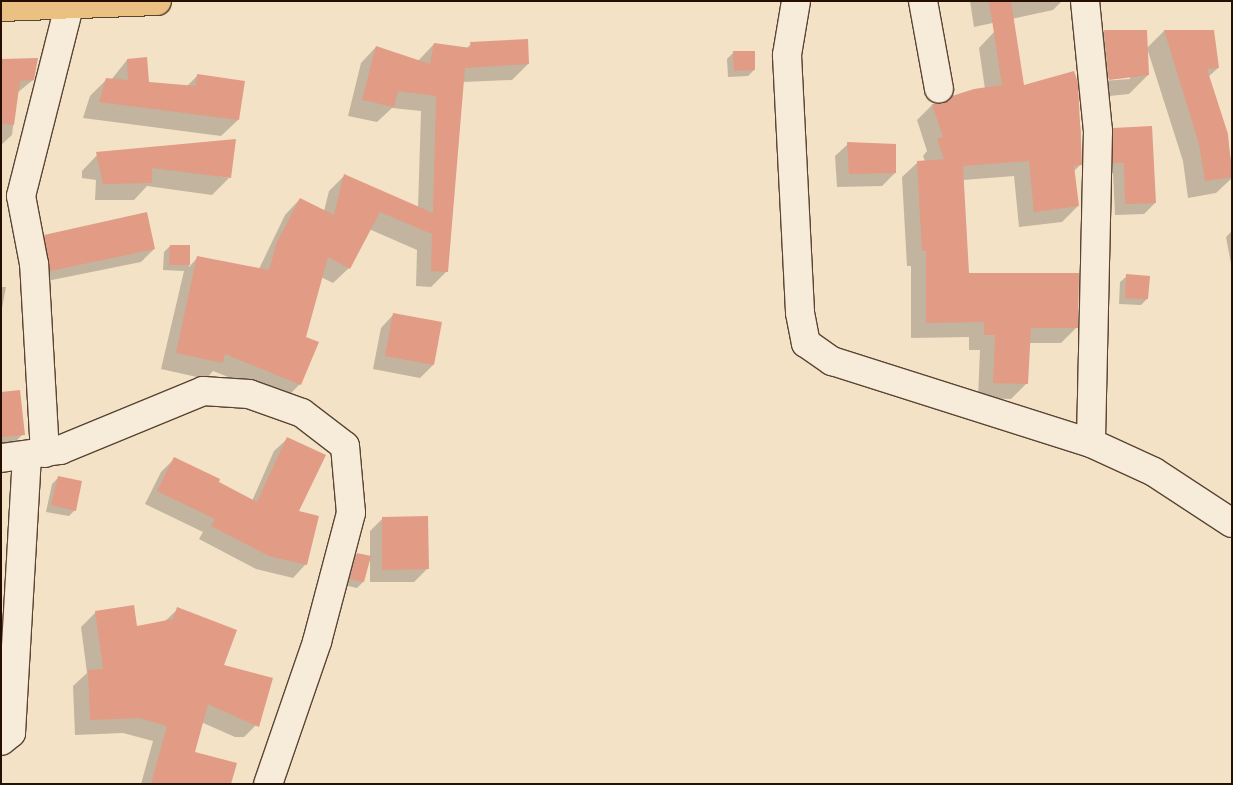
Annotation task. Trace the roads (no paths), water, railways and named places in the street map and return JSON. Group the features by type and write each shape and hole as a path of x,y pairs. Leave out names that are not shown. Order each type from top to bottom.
{"main road":[{"path":"1,7 145,2"}],"street":[{"path":"796,1 787,55 800,313 806,343 832,361 1091,443 1154,472 1232,523"},
{"path":"923,1 939,89"},
{"path":"1084,1 1098,131 1091,443"},
{"path":"1,741 11,733 34,264 21,196 69,6"},
{"path":"24,456 60,450 203,392 249,394 302,413 345,446 351,513 317,642 268,784"}]}
